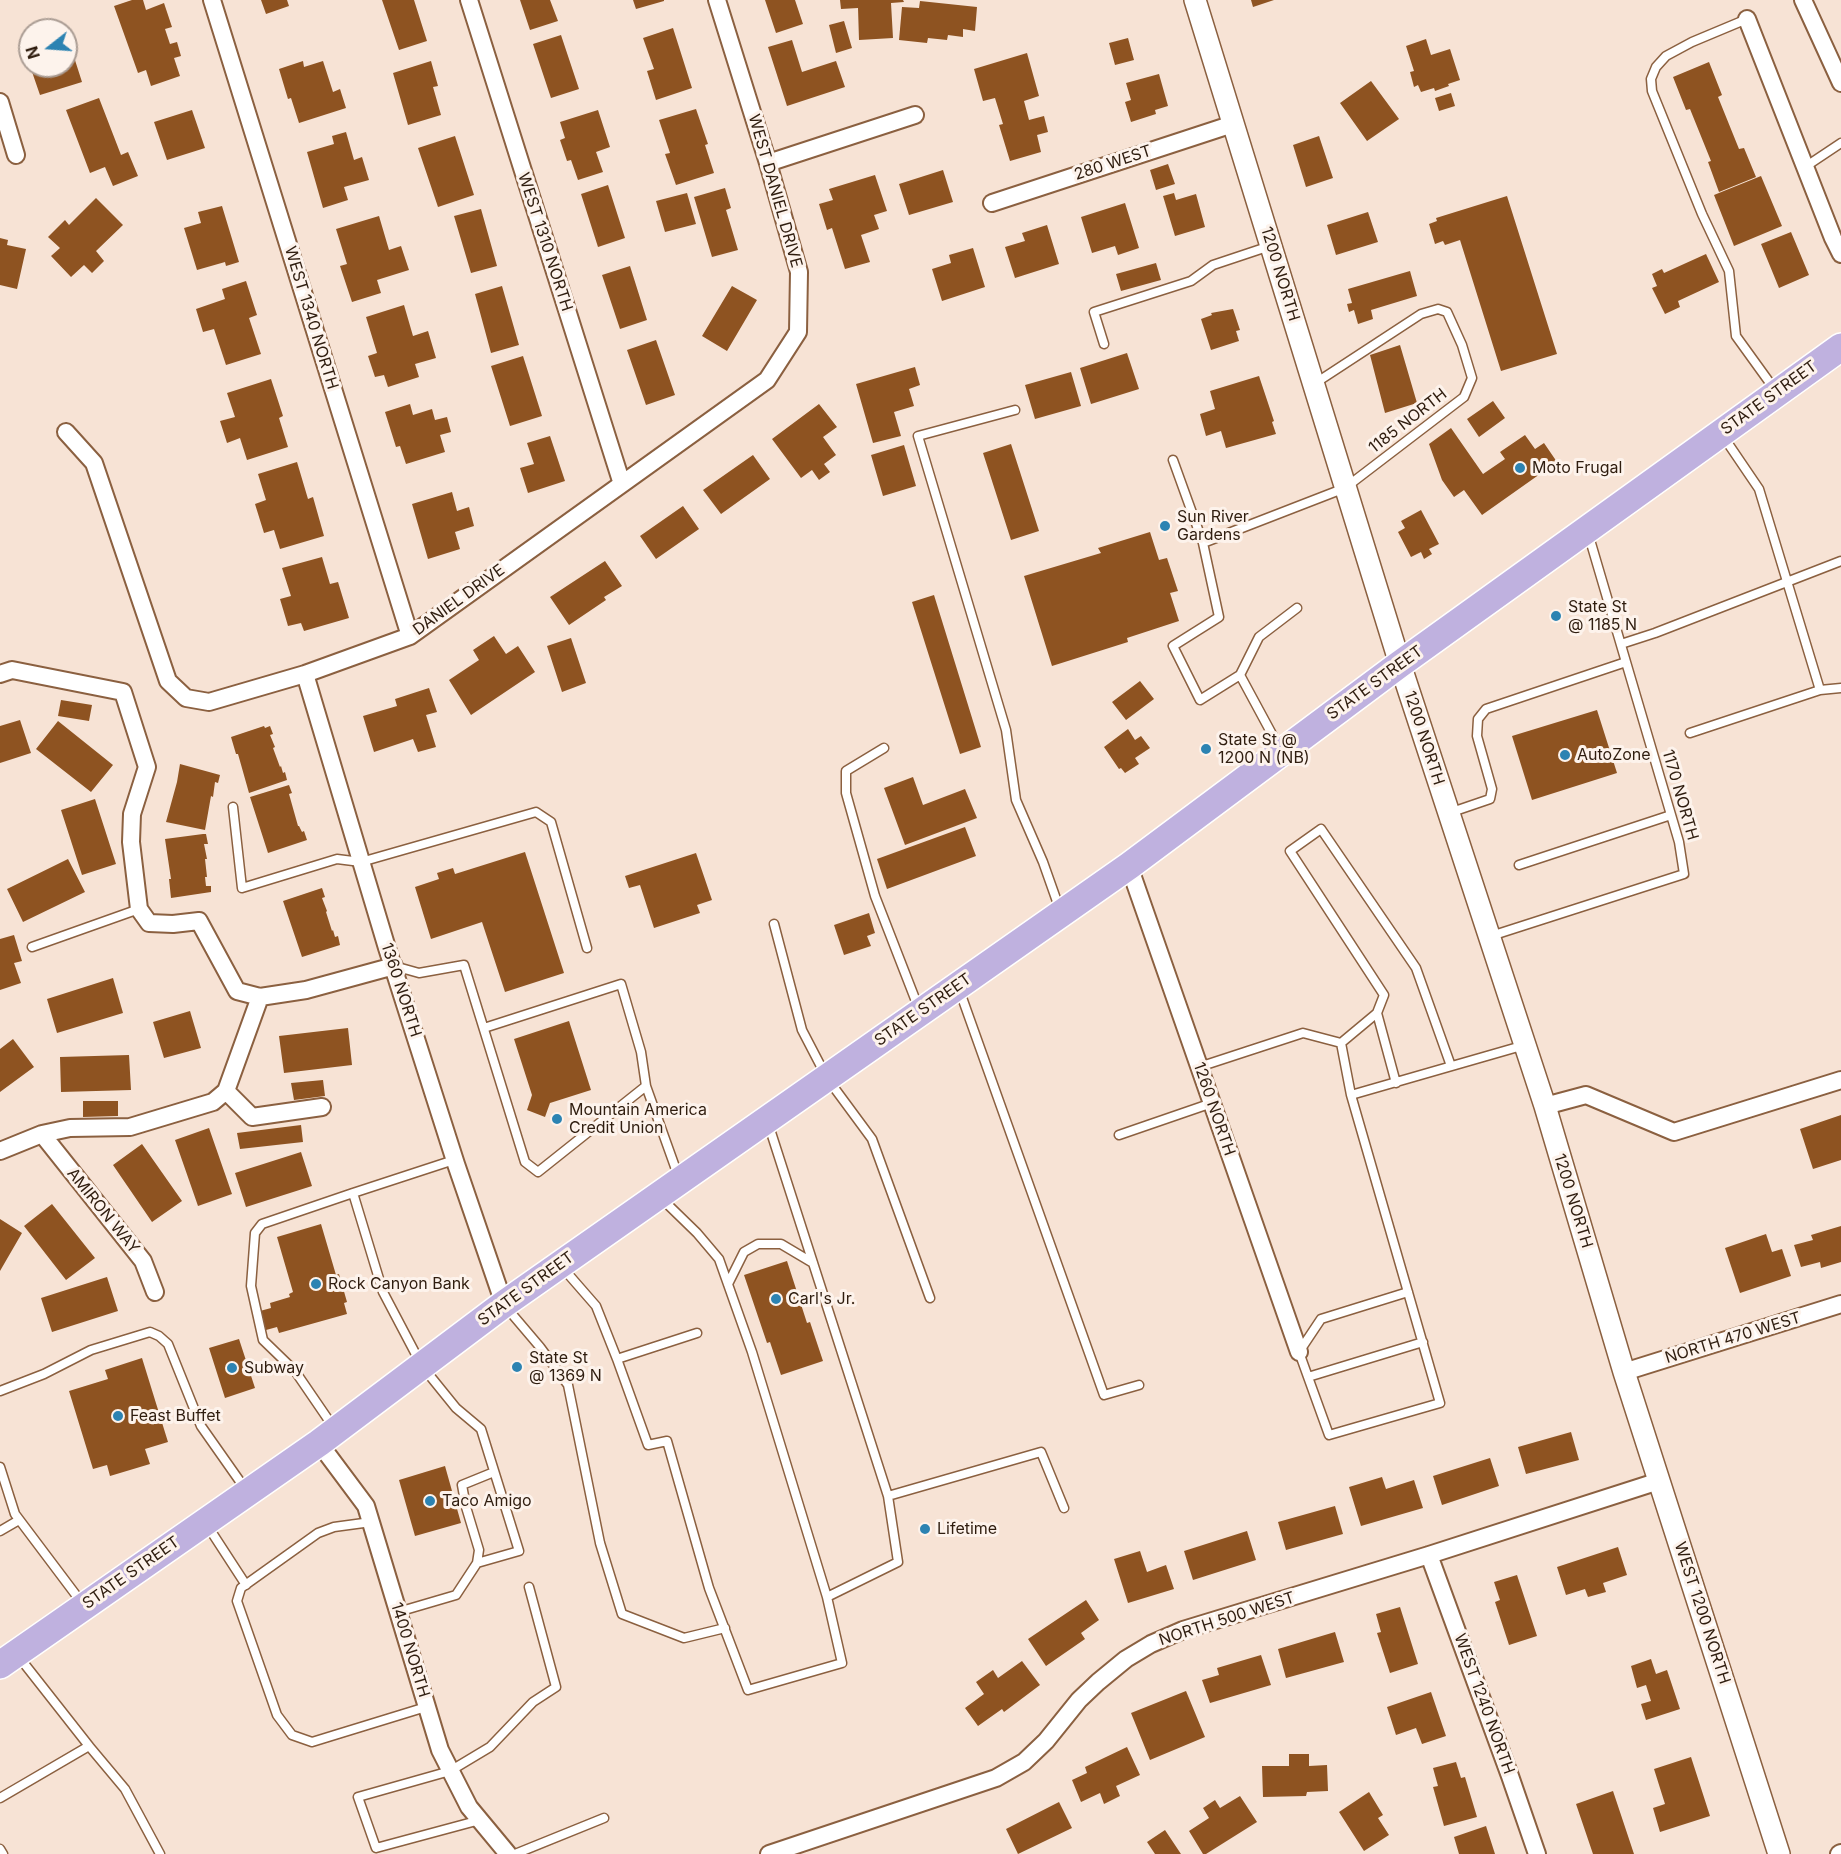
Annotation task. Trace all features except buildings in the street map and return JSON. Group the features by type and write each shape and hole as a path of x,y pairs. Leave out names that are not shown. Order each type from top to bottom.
{"main road":[{"name":"STATE STREET","path":"9,1659 327,1437 560,1264 1129,866 1400,664 1841,347"}],"street":[{"name":"WEST 1340 NORTH","path":"212,0 410,636"},
{"name":"WEST 1310 NORTH","path":"469,0 622,484"},
{"name":"WEST DANIEL DRIVE","path":"622,484 766,380 798,332 799,272 717,0"},
{"name":"1200 NORTH","path":"1195,0 1400,664 1545,1106 1624,1372"},
{"path":"1803,0 1841,83"},
{"path":"1747,19 1841,254"},
{"path":"0,102 16,155"},
{"path":"768,163 915,115"},
{"name":"280 WEST","path":"992,203 1233,124"},
{"name":"DANIEL DRIVE","path":"66,432 94,463 168,681 186,698 209,702 305,674 410,636 622,484"},
{"path":"0,674 12,670 123,692 147,767 132,814 132,842 139,909 149,923 172,924 199,921 237,991 260,997 306,990 394,966"},
{"name":"1360 NORTH","path":"305,674 454,1160 504,1304"},
{"name":"1260 NORTH","path":"1129,866 1299,1352"},
{"path":"0,1151 42,1134 70,1128 130,1127 213,1102 226,1091 260,997"},
{"path":"1545,1106 1586,1095 1674,1132 1841,1080"},
{"path":"226,1091 252,1117 322,1107"},
{"name":"AMIRON WAY","path":"42,1134 143,1261 155,1292"},
{"name":"NORTH 470 WEST","path":"1624,1372 1841,1304"},
{"name":"WEST 1200 NORTH","path":"1624,1372 1779,1854"},
{"name":"1400 NORTH","path":"327,1437 366,1506 440,1750 469,1807 508,1854"},
{"name":"NORTH 500 WEST","path":"769,1854 996,1778 1024,1762 1046,1741 1079,1700 1126,1659 1151,1644 1183,1630 1659,1482"},
{"name":"WEST 1240 NORTH","path":"1429,1555 1537,1854"}],"lane":[{"path":"1747,19 1692,42 1666,56 1656,67 1651,79 1652,91 1702,214 1729,271 1736,336 1777,393"},
{"path":"1805,167 1841,143"},
{"path":"1104,344 1094,312 1191,281 1213,265 1271,245"},
{"name":"1185 NORTH","path":"1314,384 1421,314 1438,309 1447,312 1462,345 1473,378 1464,396 1345,488"},
{"path":"1015,410 918,436 1006,730 1016,800 1043,862 1061,914"},
{"path":"1722,433 1759,489 1820,690"},
{"path":"1173,460 1203,543 1219,617 1173,646 1200,700 1240,675 1259,637 1297,608"},
{"path":"1203,543 1345,488"},
{"name":"1170 NORTH","path":"1489,936 1684,874 1679,842 1587,530"},
{"path":"1620,644 1655,633 1841,561"},
{"path":"1449,813 1490,799 1492,789 1477,736 1478,719 1486,709 1626,662"},
{"path":"1240,675 1281,752"},
{"path":"1690,733 1820,690 1841,688"},
{"path":"884,748 846,771 846,793 875,896 921,1012"},
{"path":"233,807 242,888 337,860 362,862 536,812 551,822 587,948"},
{"path":"1519,865 1671,816"},
{"path":"1341,1043 1377,1013 1384,995 1290,851 1321,830 1416,968 1451,1065"},
{"path":"32,947 139,909"},
{"path":"774,924 802,1030 827,1078 872,1139 930,1298"},
{"path":"394,966 419,973 464,965 525,1162 538,1172 646,1086"},
{"path":"484,1028 621,984 641,1052 646,1086 669,1188 697,1233 718,1259 728,1284 752,1352 827,1597 842,1663 748,1690 709,1588 667,1441 648,1445 596,1306 560,1264"},
{"path":"958,986 1104,1395 1139,1384"},
{"path":"1377,1013 1396,1083"},
{"path":"1199,1067 1303,1033 1341,1043"},
{"path":"1341,1043 1351,1095 1423,1342 1440,1403 1329,1435 1299,1352 1321,1319 1408,1292"},
{"path":"1351,1095 1525,1045"},
{"path":"1119,1135 1212,1103"},
{"path":"767,1120 888,1496 898,1562 827,1597"},
{"path":"327,1437 295,1371 263,1340 251,1286 255,1233 262,1224 454,1160"},
{"path":"352,1193 383,1292 422,1366 456,1408 481,1429 519,1551 477,1563"},
{"path":"728,1284 744,1252 758,1244 781,1244 813,1263"},
{"path":"504,1304 568,1385 600,1544 622,1614 684,1638 725,1628"},
{"path":"0,1391 44,1374 91,1350 150,1332 168,1344 201,1425 248,1492"},
{"path":"617,1359 697,1333"},
{"path":"1308,1377 1423,1342"},
{"path":"888,1496 1041,1452 1064,1508"},
{"path":"0,1467 15,1514 84,1606"},
{"path":"398,1612 456,1595 477,1563 478,1550 462,1485 494,1472"},
{"path":"0,1531 19,1520"},
{"path":"205,1522 246,1585"},
{"path":"371,1522 334,1527 318,1533 241,1588 237,1601 277,1715 292,1735 312,1742 426,1707"},
{"path":"480,1820 376,1848 358,1797 450,1771 490,1747 533,1702 556,1687 529,1587"},
{"path":"9,1659 125,1789 160,1854"},
{"path":"0,1798 88,1746"},
{"path":"515,1854 604,1818"},
{"path":"0,1849 3,1854"}],"place":[{"name":"Moto Frugal","path":"1520,468"},
{"name":"Sun River Gardens","path":"1165,526"},
{"name":"State St @ 1185 N","path":"1556,616"},
{"name":"State St @ 1200 N (NB)","path":"1206,749"},
{"name":"AutoZone","path":"1565,755"},
{"name":"Mountain America Credit Union","path":"557,1119"},
{"name":"Rock Canyon Bank","path":"316,1284"},
{"name":"Carl's Jr.","path":"776,1299"},
{"name":"State St @ 1369 N","path":"517,1367"},
{"name":"Subway","path":"232,1368"},
{"name":"Feast Buffet","path":"118,1416"},
{"name":"Taco Amigo","path":"430,1501"},
{"name":"Lifetime","path":"925,1529"}]}
